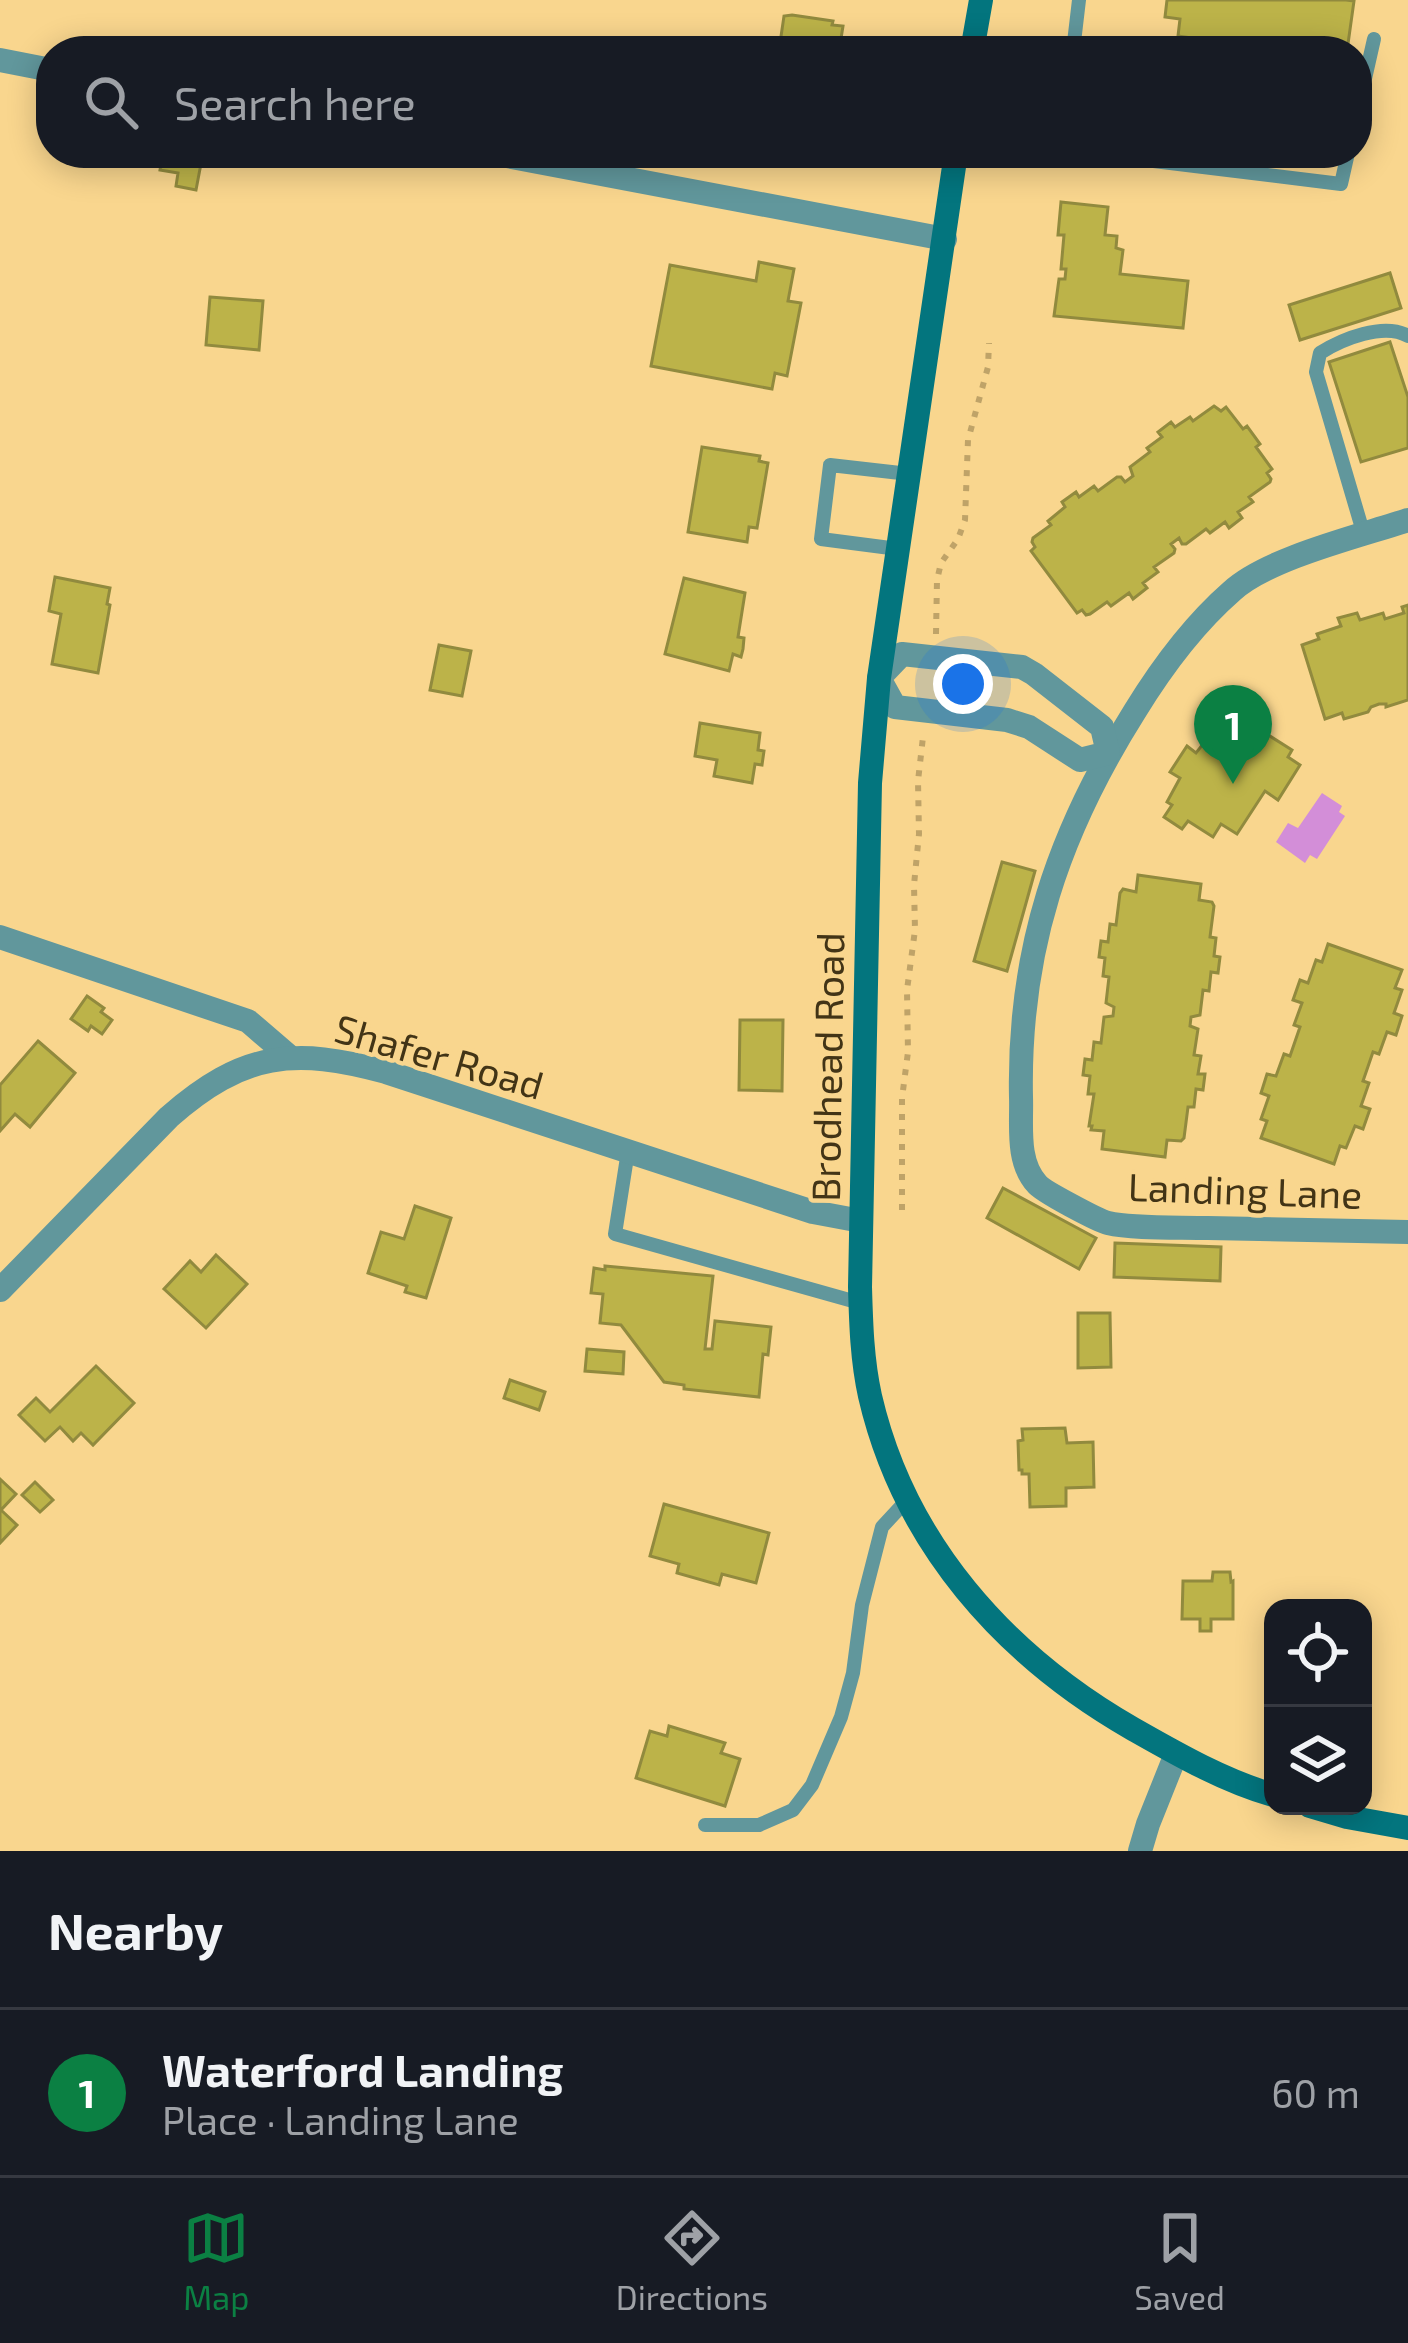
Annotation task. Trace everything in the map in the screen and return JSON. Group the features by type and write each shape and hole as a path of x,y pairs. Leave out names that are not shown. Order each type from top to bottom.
{"main road":[{"path":"975,36 981,0"},
{"name":"Brodhead Road","path":"954,168 879,678 870,783 860,1303 870,1394 907,1500 960,1586 996,1627 1107,1714 1176,1754 1264,1791"},
{"path":"1340,1815 1408,1828"}],"street":[{"path":"0,60 36,67"},
{"path":"571,168 945,238"},
{"name":"Landing Lane","path":"1408,520 1289,559 1236,587 1194,628 1156,678 1108,753 1068,836 1034,945 1021,1067 1022,1157 1037,1185 1106,1223 1408,1232"},
{"path":"902,654 933,656 1022,668 1034,674 1102,727 1108,753 1080,760 1029,727 1007,720 895,707 879,678 902,654"},
{"path":"0,937 248,1022 290,1057"},
{"name":"Shafer Road","path":"0,1290 199,1090 266,1060 290,1057 342,1060 386,1072 814,1212 861,1221"},
{"path":"1140,1851 1176,1754"}],"lane":[{"path":"1074,36 1078,0"},
{"path":"1372,48 1374,39"},
{"path":"1210,168 1341,184 1345,168"},
{"path":"1364,535 1316,372 1320,353 1336,343 1378,332 1397,330 1408,336"},
{"path":"898,549 821,538 830,465 909,474"},
{"path":"628,1151 615,1234 860,1303"},
{"path":"705,1825 759,1826 794,1810 812,1785 841,1717 853,1673 862,1605 883,1528 907,1500"}],"path":[{"path":"933,656 937,580 965,520 968,440 985,379 989,343"},
{"path":"902,1210 907,990 915,930 918,781 926,710"}],"shaded area":[{"path":"1322,793 1342,806 1339,812 1345,816 1317,859 1310,855 1305,863 1276,842 1288,823 1298,828"}],"building":[{"path":"1167,0 1354,1 1349,36 1178,36 1180,19 1165,17"},
{"path":"784,16 833,21 832,25 843,26 841,36 781,36"},
{"path":"200,168 196,190 176,186 178,173 160,170"},
{"path":"1061,202 1108,207 1105,235 1117,236 1116,248 1123,250 1120,274 1188,281 1183,328 1054,316 1059,279 1065,279 1066,269 1061,269 1064,235 1058,235"},
{"path":"759,262 794,269 788,301 801,303 787,376 775,373 772,389 651,366 670,265 756,281"},
{"path":"1390,273 1401,308 1300,340 1289,305"},
{"path":"210,297 263,301 259,350 206,345"},
{"path":"1390,342 1408,397 1408,448 1361,462 1329,362"},
{"path":"1214,406 1221,411 1226,407 1243,429 1247,426 1272,469 1267,473 1270,482 1249,497 1253,502 1238,512 1242,518 1229,528 1225,522 1186,544 1179,538 1171,544 1174,553 1154,567 1158,572 1133,599 1129,593 1111,606 1107,602 1090,614 1077,613 1031,551 1033,538 1051,525 1048,521 1065,507 1062,502 1076,492 1079,497 1117,477 1125,482 1133,476 1130,467 1150,452 1147,448 1162,437 1158,432 1171,422 1175,427 1190,417 1193,421"},
{"path":"702,447 760,456 759,461 768,463 757,528 749,527 747,542 688,532"},
{"path":"55,577 110,588 98,673 52,664 61,614 49,611"},
{"path":"684,578 745,593 738,637 744,638 743,649 741,657 733,654 729,671 665,654"},
{"path":"1408,605 1408,700 1386,707 1379,704 1344,719 1342,713 1325,719 1302,645 1341,626 1338,618 1357,613 1360,620 1383,613 1385,619 1404,613 1402,607"},
{"path":"439,645 471,651 462,696 430,690"},
{"path":"1246,721 1292,750 1288,757 1300,765 1278,800 1265,791 1237,834 1221,824 1213,837 1188,821 1182,829 1164,817 1180,778 1170,772 1187,746 1196,753 1215,729 1234,740"},
{"path":"700,723 760,733 762,765 755,764 752,783 714,776 717,760 695,756"},
{"path":"1002,862 1035,871 1007,971 974,961"},
{"path":"1138,875 1201,884 1199,900 1214,906 1210,937 1216,938 1214,956 1220,957 1218,973 1211,972 1209,991 1203,990 1200,1015 1191,1017 1190,1026 1198,1029 1194,1055 1201,1056 1198,1074 1205,1074 1203,1090 1196,1089 1194,1107 1188,1107 1184,1138 1167,1140 1165,1157 1102,1149 1104,1131 1089,1126 1094,1094 1088,1094 1090,1076 1083,1075 1085,1059 1092,1060 1094,1042 1101,1043 1104,1017 1113,1016 1114,1007 1106,1003 1109,977 1103,976 1101,941 1108,942 1110,924 1116,925 1120,893 1123,889 1136,892"},
{"path":"1328,944 1402,970 1395,988 1402,990 1394,1013 1402,1016 1396,1035 1387,1032 1379,1054 1373,1052 1361,1106 1370,1109 1363,1129 1355,1126 1334,1164 1261,1138 1267,1121 1261,1119 1269,1096 1261,1093 1267,1074 1276,1076 1284,1054 1290,1056 1302,1003 1293,1000 1300,980 1308,983"},
{"path":"87,996 112,1020 102,1034 71,1019"},
{"path":"740,1020 783,1020 782,1091 739,1090"},
{"path":"38,1041 75,1073 30,1127 15,1114 0,1131 0,1085"},
{"path":"1003,1188 1096,1238 1079,1269 987,1218"},
{"path":"415,1206 451,1218 426,1298 368,1273 381,1232 404,1239"},
{"path":"1115,1243 1221,1247 1220,1281 1114,1277"},
{"path":"216,1255 247,1284 206,1328 164,1289 190,1261 201,1272"},
{"path":"605,1266 713,1276 705,1349 712,1349 715,1321 771,1327 759,1397 684,1389 684,1385 664,1382 621,1325 600,1323 603,1294 591,1293 594,1268 605,1270"},
{"path":"1078,1313 1110,1313 1111,1367 1078,1368"},
{"path":"587,1349 624,1352 623,1374 585,1371"},
{"path":"96,1366 134,1403 93,1445 81,1433 73,1441 60,1427 45,1441 19,1415 36,1398 50,1412"},
{"path":"510,1380 545,1392 539,1410 504,1398"},
{"path":"1065,1428 1067,1443 1093,1442 1094,1487 1066,1488 1066,1506 1030,1507 1029,1474 1019,1470 1022,1429"},
{"path":"0,1479 16,1494 1,1510 17,1525 0,1543"},
{"path":"35,1482 53,1500 40,1512 22,1495"},
{"path":"664,1504 769,1533 756,1583 722,1574 719,1585 677,1573 679,1564 650,1556"},
{"path":"1213,1572 1230,1572 1233,1619 1211,1619 1211,1631 1200,1631 1200,1619 1182,1619 1183,1581 1212,1581"},
{"path":"669,1726 725,1743 721,1753 740,1759 725,1806 636,1778 650,1731 667,1736"}],"place":[{"name":"Waterford Landing","path":"1233,784"}]}
